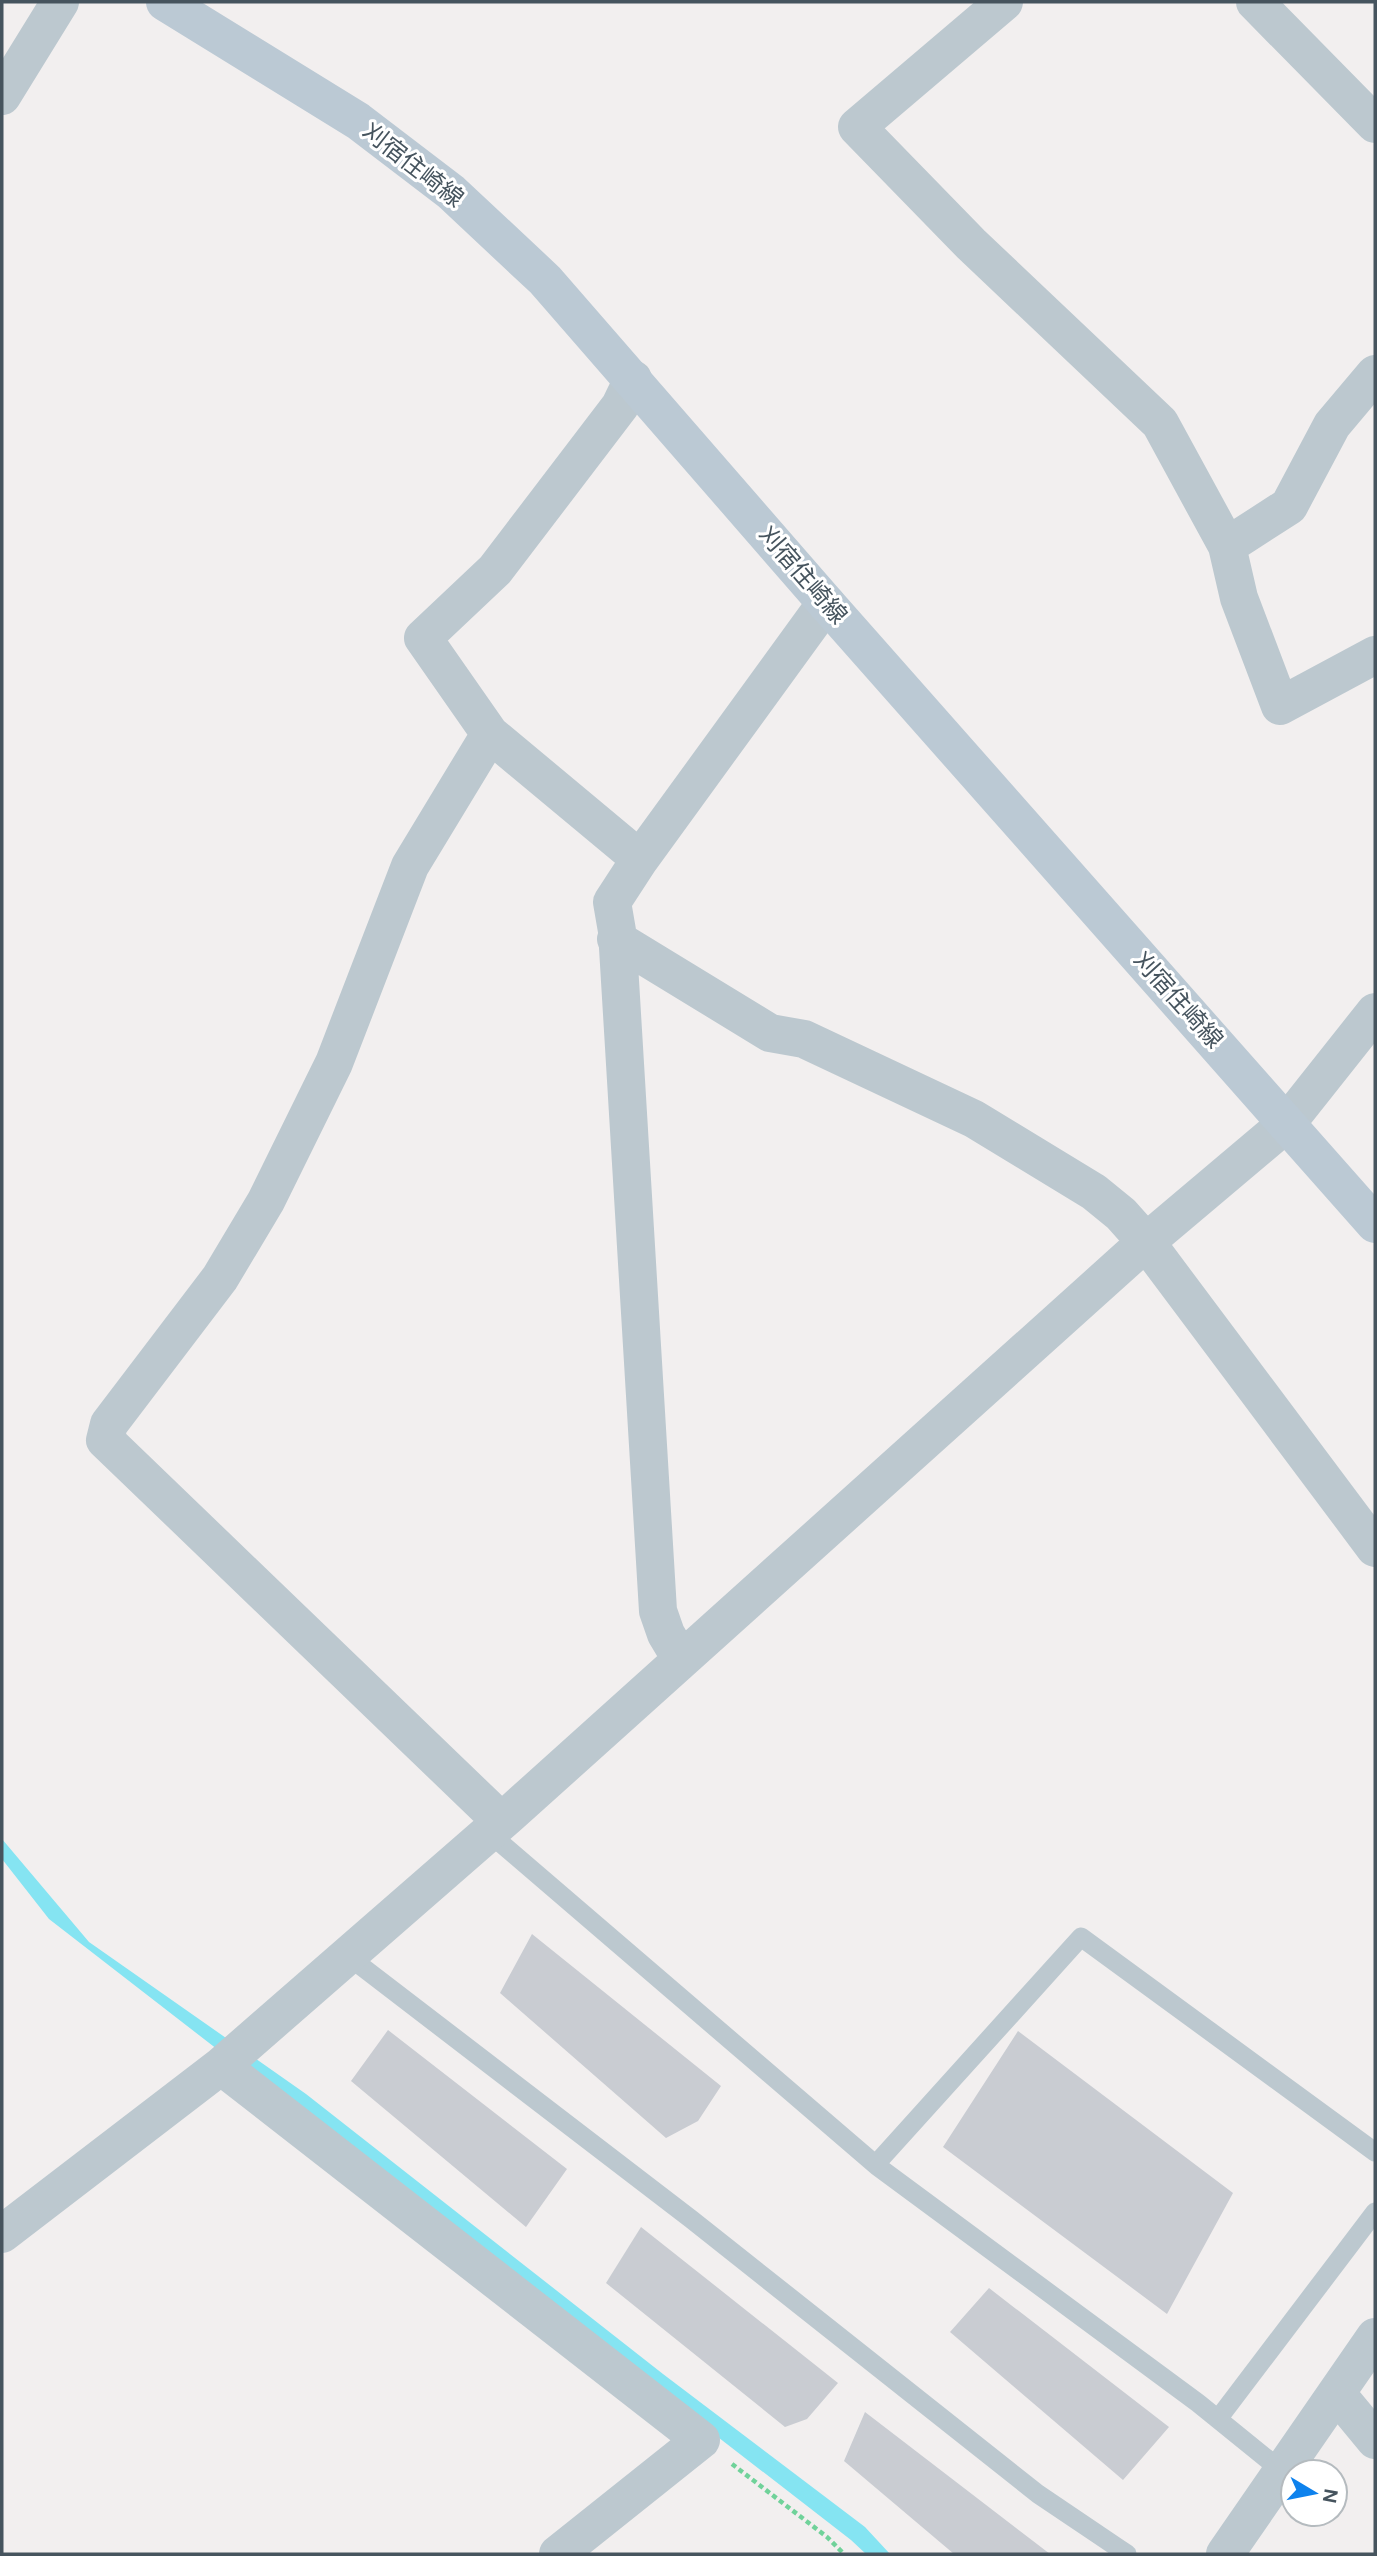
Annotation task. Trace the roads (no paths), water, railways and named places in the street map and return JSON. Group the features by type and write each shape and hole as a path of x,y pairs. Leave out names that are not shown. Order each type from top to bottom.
{"main road":[{"name":"刈宿住崎線","path":"165,2 358,121 451,192 545,280 826,603 1375,1224"}],"street":[{"path":"2,96 60,2"},
{"path":"1004,2 857,127 971,244 1160,423 1227,546 1239,598 1280,706 1375,655"},
{"path":"1255,2 1375,124"},
{"path":"1227,546 1289,506 1332,425 1375,374"},
{"path":"633,379 620,406 495,570 423,638 490,734 640,859"},
{"path":"681,1659 666,1634 658,1611 612,902 640,859 826,603"},
{"path":"490,734 410,866 334,1063 267,1201 220,1278 109,1424 105,1440 495,1827"},
{"path":"616,939 770,1033 804,1039 974,1119 1094,1192 1121,1214 1146,1242 1375,1548"},
{"path":"2,2234 221,2066 495,1827 1146,1242 1287,1123 1375,1012"},
{"path":"221,2066 701,2440 558,2554"},
{"path":"1291,2458 1375,2337"},
{"path":"1336,2394 1375,2440"},
{"path":"1225,2554 1279,2475"}],"lane":[{"path":"495,1827 876,2164 1218,2419 1279,2469"},
{"path":"876,2164 1081,1937 1375,2152"},
{"path":"348,1956 691,2219 1038,2494 1127,2554"},
{"path":"1218,2419 1375,2212"}],"water":[{"path":"2,1839 89,1942 306,2094 663,2374 865,2527 890,2554 866,2554 49,1919 2,1859"}]}
